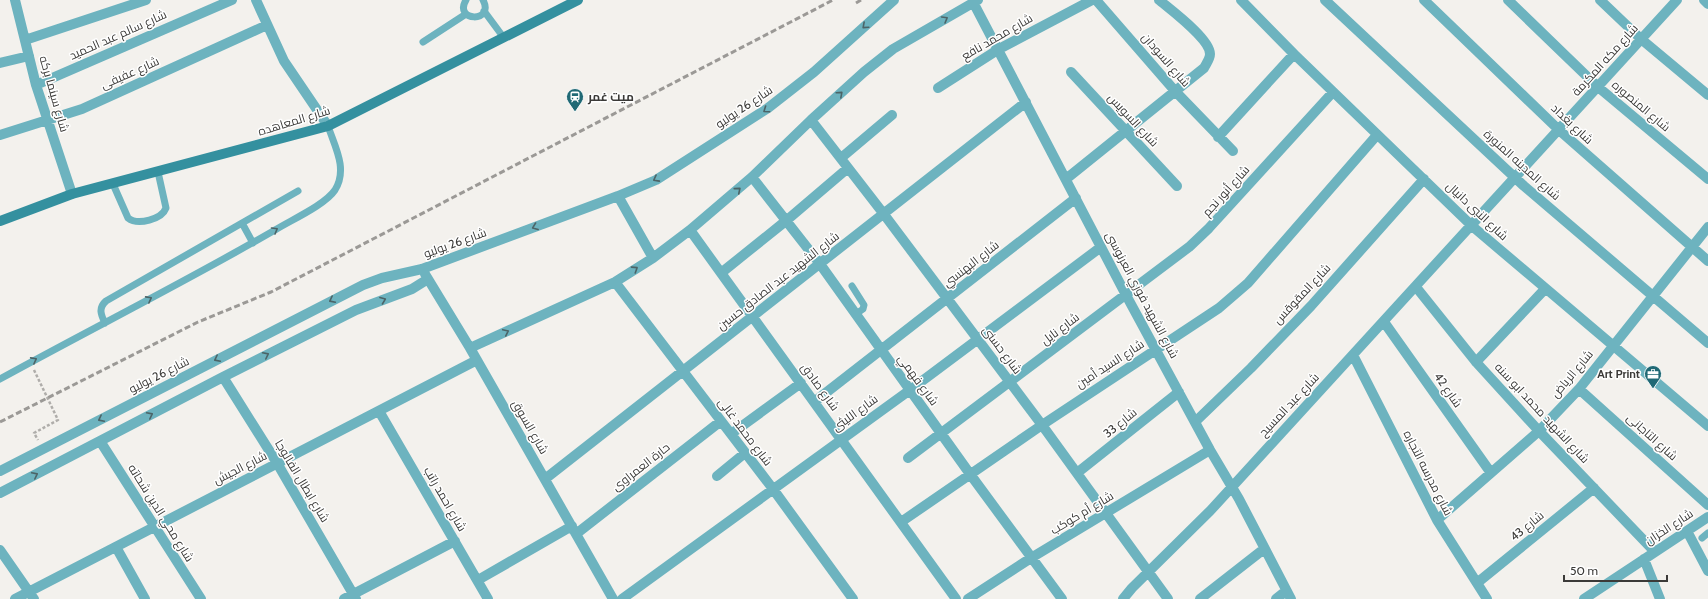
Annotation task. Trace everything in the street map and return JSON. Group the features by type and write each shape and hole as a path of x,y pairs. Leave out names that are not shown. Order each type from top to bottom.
{"main road":[{"name":"شارع المعاهده","path":"0,221 72,194 328,126 578,0"}],"street":[{"name":"شارع سينما بركه","path":"15,0 36,85 72,194"},
{"path":"25,40 146,0"},
{"name":"شارع سالم عبد الحميد","path":"36,85 232,0"},
{"path":"256,0 284,61 328,126"},
{"name":"شارع 26 يوليو","path":"0,471 344,293 382,278 422,269 618,196 656,180 768,108 814,72 894,0"},
{"name":"شارع محمد نافع","path":"938,88 999,49 1092,0"},
{"name":"شارع السودان","path":"1096,0 1175,91 1234,152"},
{"path":"1066,179 1204,68 1209,60 1209,46 1201,37 1159,0"},
{"name":"شارع النبى دانيال","path":"1241,0 1294,54 1472,226 1708,426"},
{"name":"شارع المدينه المنورة","path":"1325,0 1515,178 1708,343"},
{"name":"شارع بغداد","path":"1424,0 1559,130 1708,261"},
{"name":"شارع المنصوره","path":"1508,0 1598,87 1708,179"},
{"path":"1600,0 1641,39 1708,96"},
{"name":"شارع مكه المكرمة","path":"1472,226 1677,0"},
{"path":"1704,0 1708,4"},
{"path":"470,348 615,282 653,258 690,230 752,177 811,120 864,72 893,50 976,1"},
{"name":"شارع الشهيد فوزي العرنوسى","path":"976,1 1026,102 1126,295 1210,450 1232,487 1289,595"},
{"name":"شارع عفيفى","path":"0,135 82,109 267,25"},
{"path":"1218,137 1294,54"},
{"path":"0,63 29,56"},
{"name":"شارع السويس","path":"1071,72 1177,186"},
{"name":"شارع أنور نجم","path":"1126,295 1189,247 1209,228 1333,92"},
{"name":"شارع الشهيد عبد الصادق حسين","path":"545,479 1026,102"},
{"path":"841,158 892,115"},
{"name":"شارع حسنى","path":"811,120 883,213 1042,425 1168,599"},
{"name":"شارع السيد أمين","path":"901,522 1042,425 1219,308 1248,283 1377,134"},
{"path":"721,273 787,220 848,168"},
{"name":"شارع فهمي","path":"752,177 820,264 941,434 1062,599"},
{"name":"شارع المقوقس","path":"1195,422 1251,368 1300,317 1424,179"},
{"path":"618,196 653,258"},
{"name":"شارع البهنسي","path":"814,402 882,351 1076,198"},
{"name":"شارع عبد المسيح","path":"1123,599 1210,511 1472,226"},
{"name":"شارع الرياض","path":"1437,520 1539,431 1579,389 1708,227"},
{"name":"شارع صادق","path":"690,230 956,599"},
{"name":"شارع الليثى","path":"622,599 910,390 1101,247"},
{"name":"شارع السوق","path":"422,269 477,360 613,599"},
{"name":"شارع 26 يوليو","path":"0,493 223,377 356,310 412,289 428,279"},
{"name":"شارع محمد غالى","path":"615,282 731,434 853,599"},
{"name":"شارع الشهيد محمد ابو سنه","path":"1416,287 1476,362 1539,431 1655,552"},
{"path":"1476,362 1545,289"},
{"name":"شارع نايل","path":"908,458 1126,295"},
{"name":"شارع 42","path":"1384,322 1491,473"},
{"name":"شارع مدرسه التجاره","path":"1353,355 1437,520 1487,599"},
{"name":"شارع الجيش","path":"14,599 31,595 116,547 477,360"},
{"name":"شارع ابطال الفالوجا","path":"223,377 277,463 351,598"},
{"path":"731,434 801,383"},
{"name":"شارع التاجانى","path":"1579,389 1708,505"},
{"name":"شارع 33","path":"1077,474 1179,392"},
{"name":"شارع احمد راتب","path":"379,411 488,599"},
{"name":"حارة العمراوى","path":"478,580 574,530 721,421"},
{"name":"شارع محي الدين شحاته","path":"100,441 201,599"},
{"name":"شارع أم كوكب","path":"968,599 1031,558 1210,450"},
{"path":"716,476 745,453"},
{"name":"شارع 43","path":"1477,583 1594,488"},
{"name":"شارع الخزان","path":"1584,599 1708,517"},
{"path":"1687,531 1708,572"},
{"path":"351,598 455,542"},
{"path":"116,547 145,599"},
{"path":"1200,599 1264,549"},
{"path":"0,550 31,595"},
{"path":"1644,559 1660,599"},
{"path":"1276,599 1289,595"}],"lane":[{"path":"466,0 464,5 466,14"},
{"path":"466,14 478,17 484,11 485,6 482,0"},
{"path":"484,11 504,38"},
{"path":"423,42 466,14"},
{"path":"0,379 253,243 325,200 335,190 339,182 341,165 328,126"},
{"path":"113,184 128,218 139,222 159,216 166,208 158,172"},
{"path":"104,323 101,311 103,304 106,301 298,191"},
{"path":"242,223 253,243"},
{"path":"852,286 864,305 863,309 856,314"}],"path":[{"path":"30,363 58,420 34,433 43,449"}],"railway":[{"path":"0,422 198,322 271,292 833,0"},
{"path":"856,3 861,0"}],"place":[{"name":"ميت غمر","path":"575,112"},
{"name":"Art Print","path":"1653,389"}]}
